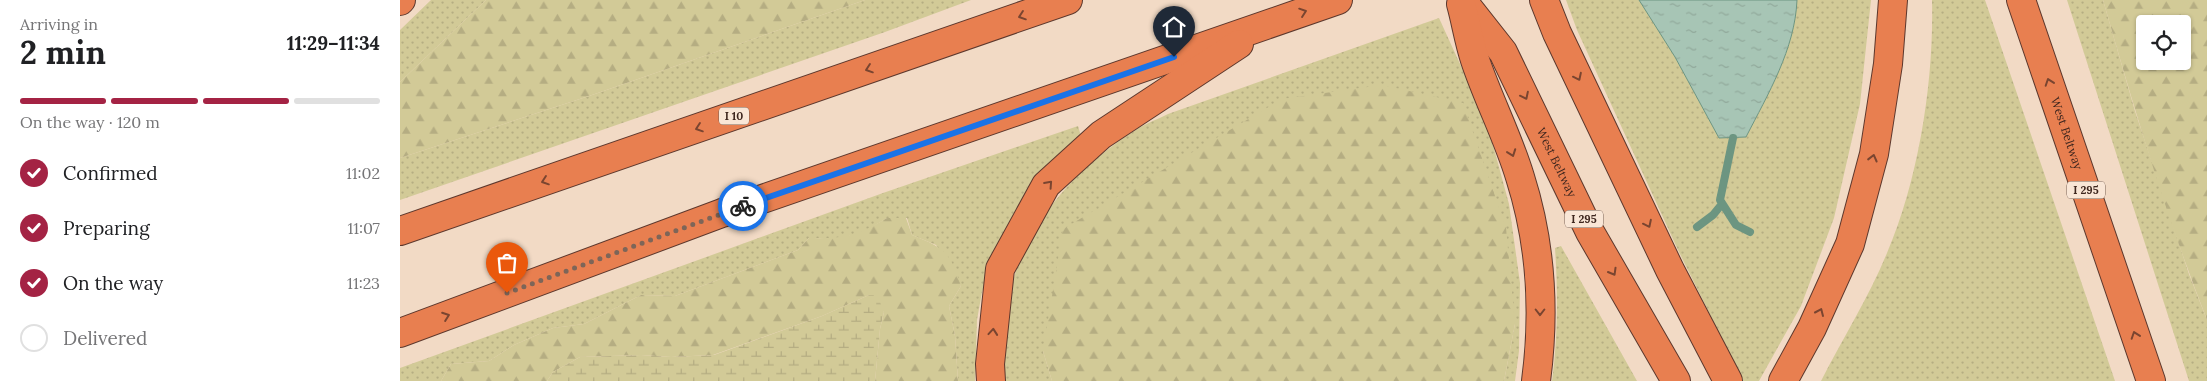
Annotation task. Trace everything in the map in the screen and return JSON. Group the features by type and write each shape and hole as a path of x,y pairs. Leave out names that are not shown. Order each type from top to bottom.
{"highway":[{"name":"I 10","path":"400,232 1068,0"},
{"path":"400,333 722,213 1338,0"},
{"path":"1461,0 1474,59 1520,177 1533,226 1539,270 1540,312 1540,352 1536,381"},
{"name":"West Beltway","path":"1461,0 1503,52 1590,232 1676,381"},
{"path":"1544,0 1557,33 1670,270 1728,381"},
{"path":"1783,381 1798,355 1850,244 1874,154 1888,64 1893,0"},
{"name":"West Beltway","path":"2021,0 2151,381"},
{"path":"990,381 1000,269 1046,185 1101,134 1189,79 1268,24"}],"green space":[{"path":"431,0 486,0 400,82 400,30"},
{"path":"486,0 865,0 592,95 400,158 400,82"},
{"path":"865,0 971,0 885,32 400,200 400,158 592,95"},
{"path":"1566,0 1639,0 1675,57 1719,138 1746,137 1786,54 1795,18 1797,0 1871,0 1860,104 1834,218 1801,306 1759,381 1743,381 1678,250 1577,30"},
{"path":"1932,0 1985,0 2115,381 1821,381 1880,269 1908,193 1916,161 1927,96 1932,31"},
{"path":"2067,0 2103,0 2135,111 2189,274 2207,320 2207,381 2189,381"},
{"path":"2103,0 2207,0 2207,320 2164,202"},
{"path":"1439,18 1487,123 1509,204 1520,283 1519,351 1515,381 1504,381 1515,324 1043,351 1052,381 1002,381 1007,312 1018,266 1040,221 1056,200 1091,163 1135,130 1168,114"},
{"path":"1382,85 1463,103 1506,228 1515,324 1504,381 1052,381 1043,351 1063,229 1282,99"},
{"path":"1078,126 1081,136 1041,174 995,258 982,292 977,320 975,381 958,381 955,336 949,306 961,286 936,245 912,235 907,218 887,218 864,232 837,239 809,238 798,250 675,296 641,295 584,324 553,328 514,345 489,361 451,364 441,381 400,381 400,368 883,193"},
{"path":"887,218 906,218 912,235 939,248 949,258 953,266 961,286 949,306 955,336 958,381 875,381 880,329 884,312 869,295 822,316 713,355 580,357 553,372 547,381 441,381 451,364 489,361 514,345 553,328 584,324 641,295 675,296 798,250 809,238 841,237 858,233"},
{"path":"1561,246 1637,381 1552,381 1557,315 1555,248"},
{"path":"869,295 877,295 884,312 880,329 875,381 547,381 553,372 580,357 714,355 822,316"}],"water":[{"path":"1639,0 1797,0 1795,18 1786,54 1746,137 1719,138 1675,57"}],"waterway":[{"path":"1733,138 1720,200 1736,225 1750,232"},
{"path":"1697,227 1713,215 1722,204"}],"way so far":[{"path":"507,293 743,206"}],"route":[{"path":"743,206 1174,57"}]}
